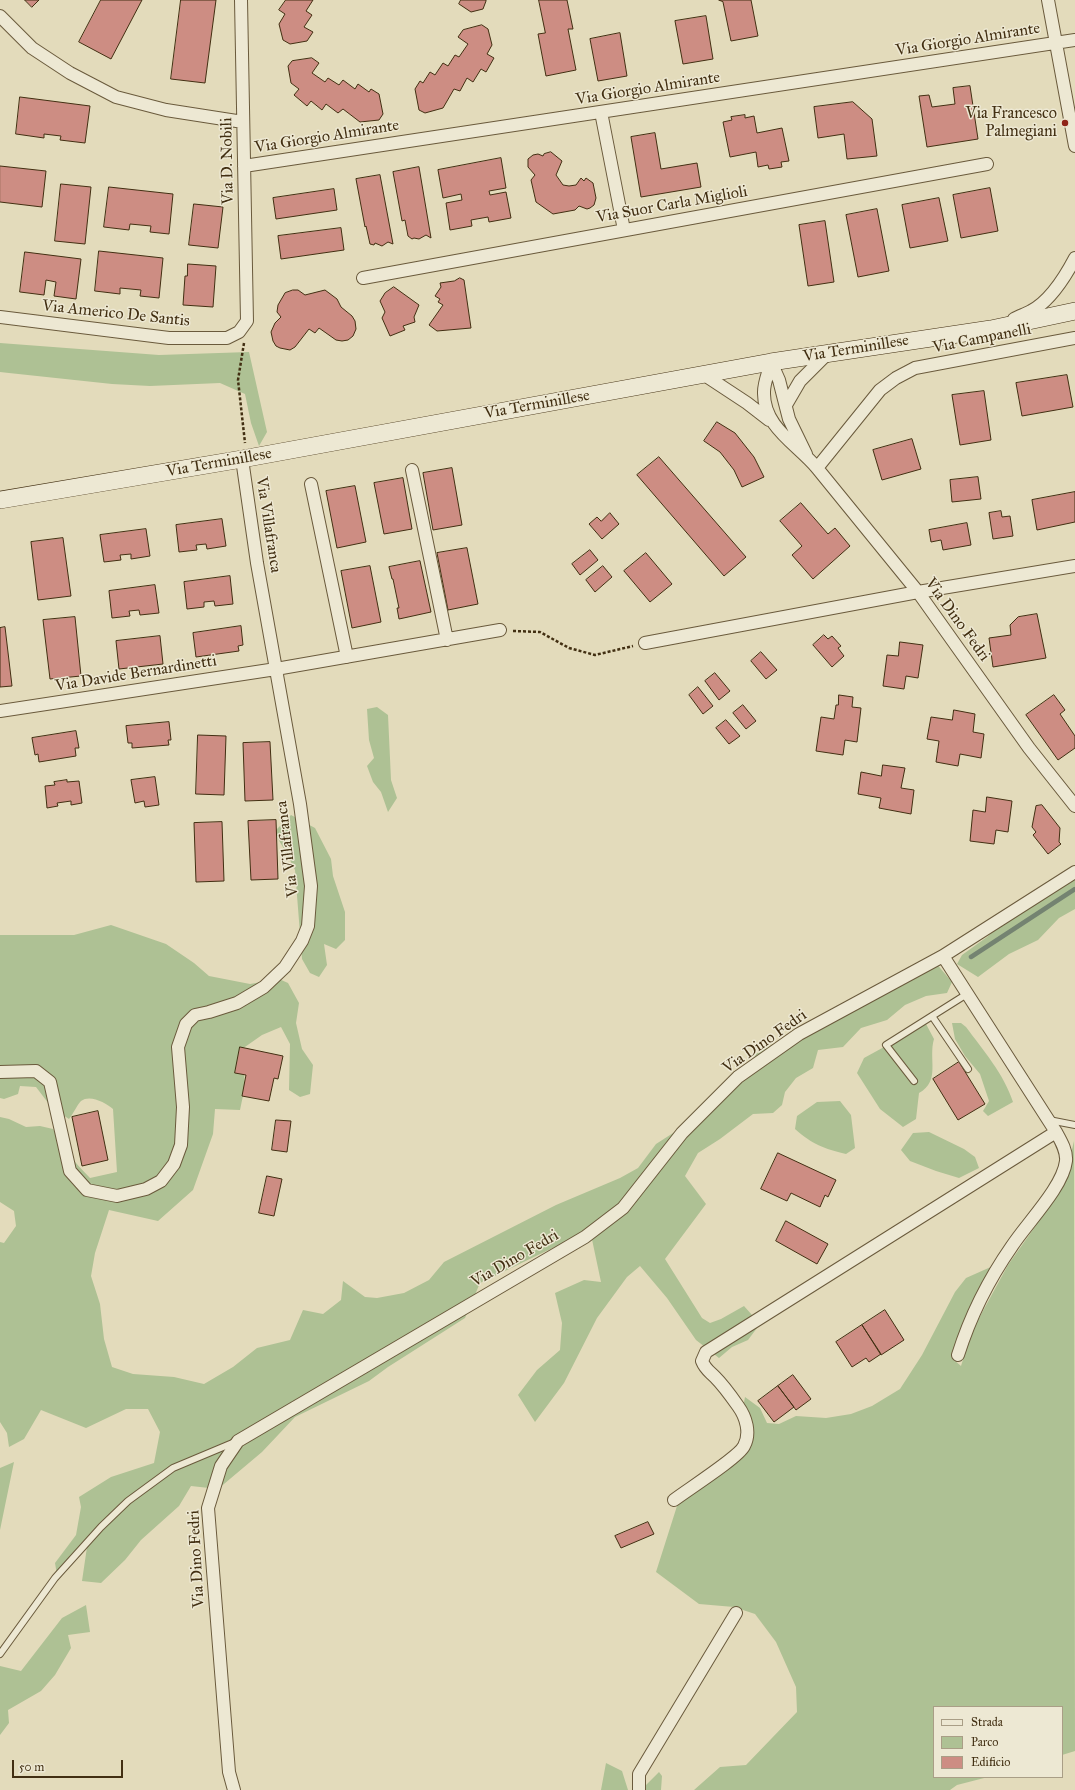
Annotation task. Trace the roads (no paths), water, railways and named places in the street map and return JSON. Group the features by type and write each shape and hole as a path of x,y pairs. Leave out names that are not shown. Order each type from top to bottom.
{"main road":[{"name":"Via Terminillese","path":"0,500 242,459 771,362 991,328 1075,311"}],"street":[{"name":"Via D. Nobili","path":"241,0 247,321"},
{"path":"1048,0 1075,146"},
{"path":"0,16 32,48 70,73 116,97 166,110 243,122"},
{"name":"Via Giorgio Almirante","path":"244,166 1075,40"},
{"path":"601,112 624,230"},
{"name":"Via Suor Carla Miglioli","path":"363,278 987,164"},
{"path":"991,328 1032,310 1058,285 1075,258"},
{"name":"Via Americo De Santis","path":"0,317 169,338 227,338 239,332 247,321"},
{"name":"Via Campanelli","path":"818,468 880,390 896,378 915,368 1075,338"},
{"path":"786,405 800,381 828,353"},
{"name":"Via Dino Fedri","path":"771,362 764,391 766,412 774,424 793,445 808,456"},
{"name":"Via Dino Fedri","path":"771,362 786,405 789,419 808,456 918,592 1030,748 1075,806"},
{"name":"Via Dino Fedri","path":"703,374 747,403 774,424"},
{"name":"Via Villafranca","path":"0,1072 36,1071 50,1082 70,1171 87,1190 117,1196 146,1189 161,1181 174,1164 181,1145 183,1107 178,1047 186,1024 195,1015 237,1003 264,987 285,967 302,941 308,926 311,886 300,804 258,563 242,459"},
{"path":"412,470 447,640"},
{"path":"311,484 347,657"},
{"path":"644,643 918,592 1075,566"},
{"name":"Via Davide Bernardinetti","path":"0,711 276,669 500,630"},
{"name":"Via Dino Fedri","path":"234,1790 229,1772 208,1508 220,1466 238,1441 585,1237 623,1208 682,1133 738,1077 799,1034 943,956 1075,872"},
{"path":"943,956 1056,1132 1064,1148 1066,1160 1063,1171 1054,1189 1012,1246 994,1276 967,1328 958,1355"},
{"path":"674,1500 744,1448 748,1437 747,1423 740,1407 715,1377 705,1369 702,1361 706,1352 1056,1132"},
{"path":"640,1790 639,1774 736,1613"}],"lane":[{"path":"914,1081 886,1045 967,994"},
{"path":"932,1016 968,1069"},
{"path":"1048,1120 1075,1125"},
{"path":"0,1654 55,1578 128,1501 173,1468 238,1441"}],"waterway":[{"path":"971,957 1075,889"}],"place":[{"name":"Via Francesco Palmegiani","path":"1065,123"}]}
